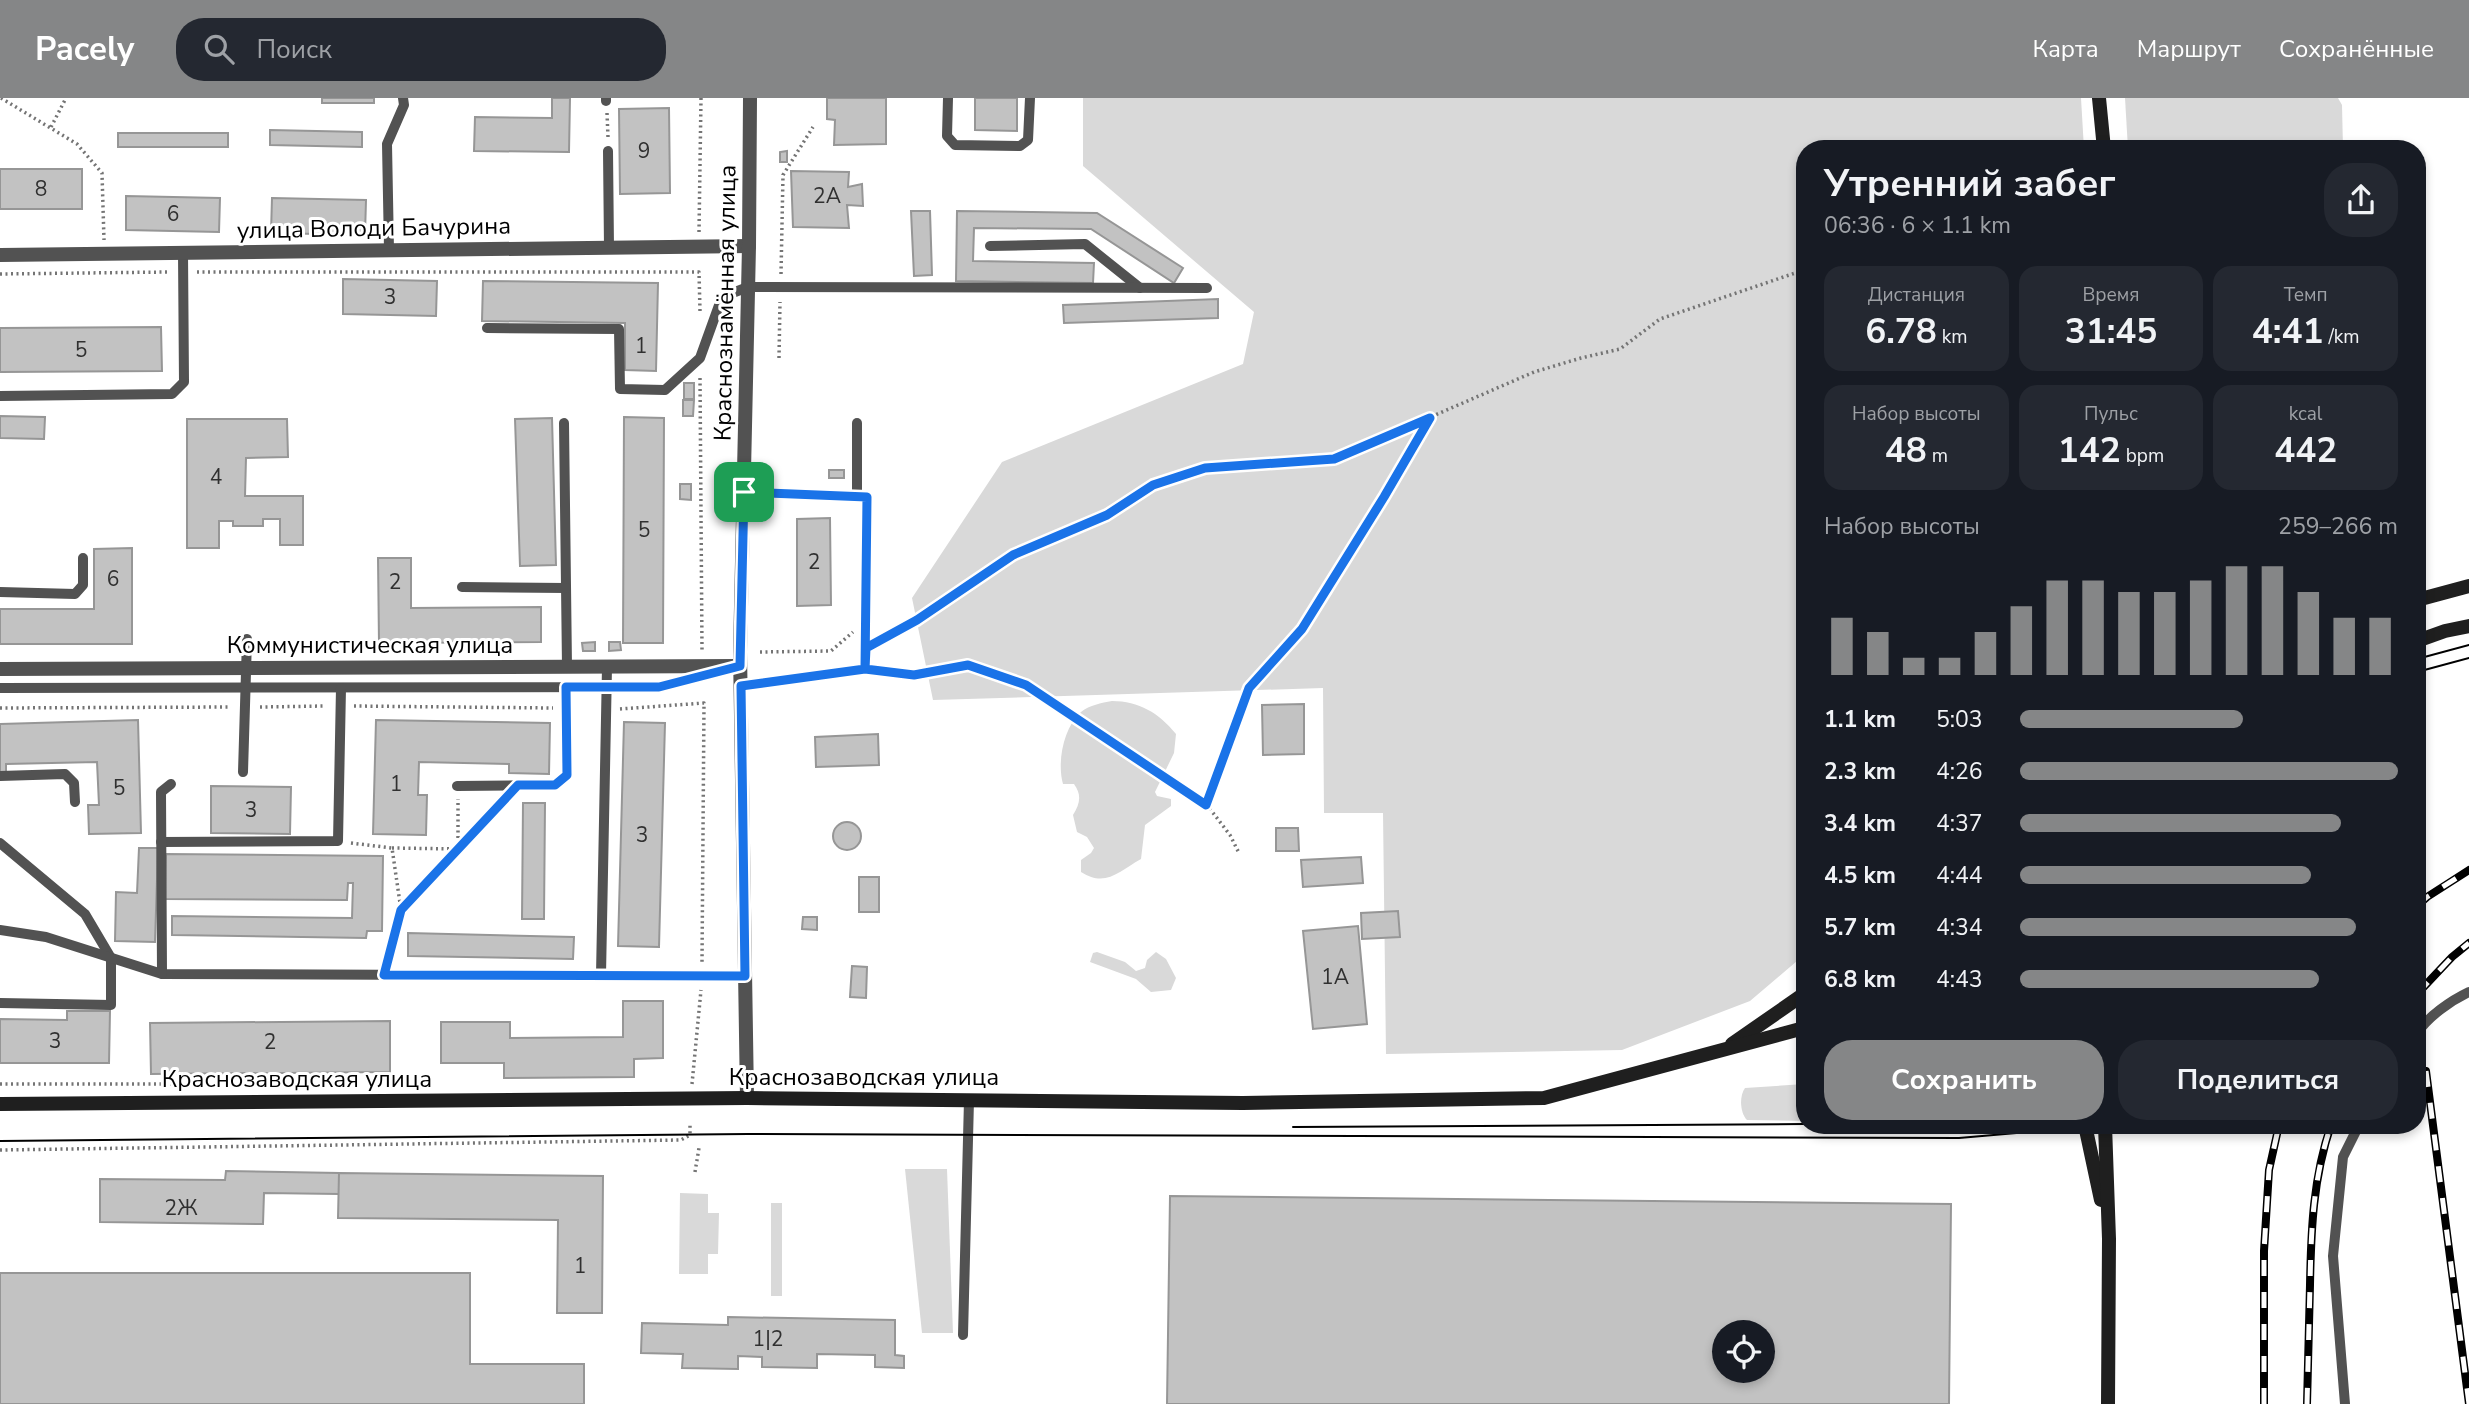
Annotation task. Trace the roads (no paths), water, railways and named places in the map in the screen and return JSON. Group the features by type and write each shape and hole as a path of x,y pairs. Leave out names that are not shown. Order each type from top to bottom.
{"street":[{"name":"Краснознамённая улица","path":"747,1098 740,666 750,98"},
{"path":"2099,98 2103,140"},
{"name":"улица Володи Бачурина","path":"0,255 749,246"},
{"path":"2426,598 2469,586"},
{"path":"2426,638 2469,626"},
{"name":"Коммунистическая улица","path":"0,670 740,666"},
{"path":"1722,1050 1796,1000"},
{"name":"Краснозаводская улица","path":"0,1104 747,1098 1244,1103 1544,1098 1796,1030"},
{"path":"2087,1134 2109,1239"},
{"path":"2105,1134 2109,1239 2108,1404"}],"lane":[{"path":"389,250 387,144 404,105 404,98"},
{"path":"948,98 947,136 955,145 1020,146 1028,140 1030,98"},
{"path":"608,151 608,248"},
{"path":"990,246 1085,244 1140,288"},
{"path":"0,396 172,394 184,382 183,253"},
{"path":"487,328 619,329 620,388 665,390 700,358 722,297 748,287 1208,289"},
{"path":"564,423 567,667"},
{"path":"857,423 857,497"},
{"path":"741,686 865,669 866,648 867,497 744,492"},
{"path":"0,592 75,594 83,585 83,558"},
{"path":"462,587 566,588"},
{"path":"243,772 247,639"},
{"path":"0,688 659,687 740,666"},
{"path":"601,975 607,667"},
{"path":"457,786 555,785 567,775 566,687"},
{"path":"161,842 338,841 341,688"},
{"path":"0,776 65,774 74,783 75,802"},
{"path":"162,974 161,793 171,785"},
{"path":"0,843 86,914 111,958 111,1005 0,1003"},
{"path":"0,930 46,937 162,974 745,976"},
{"path":"2426,1022 2469,992"},
{"path":"963,1335 969,1100"},
{"path":"2345,1404 2333,1256 2343,1157 2354,1134"}],"tram line":[{"path":"2426,657 2469,645"},
{"path":"2426,670 2469,658"},
{"path":"1293,1127 1796,1124"},
{"path":"0,1141 748,1134 1959,1138 2006,1134"}],"railway":[{"path":"2426,898 2469,870"},
{"path":"2426,984 2469,943"},
{"path":"2426,1071 2469,1404"},
{"path":"2264,1404 2264,1251 2269,1170 2277,1134"},
{"path":"2307,1404 2312,1224 2320,1165 2328,1134"}]}
